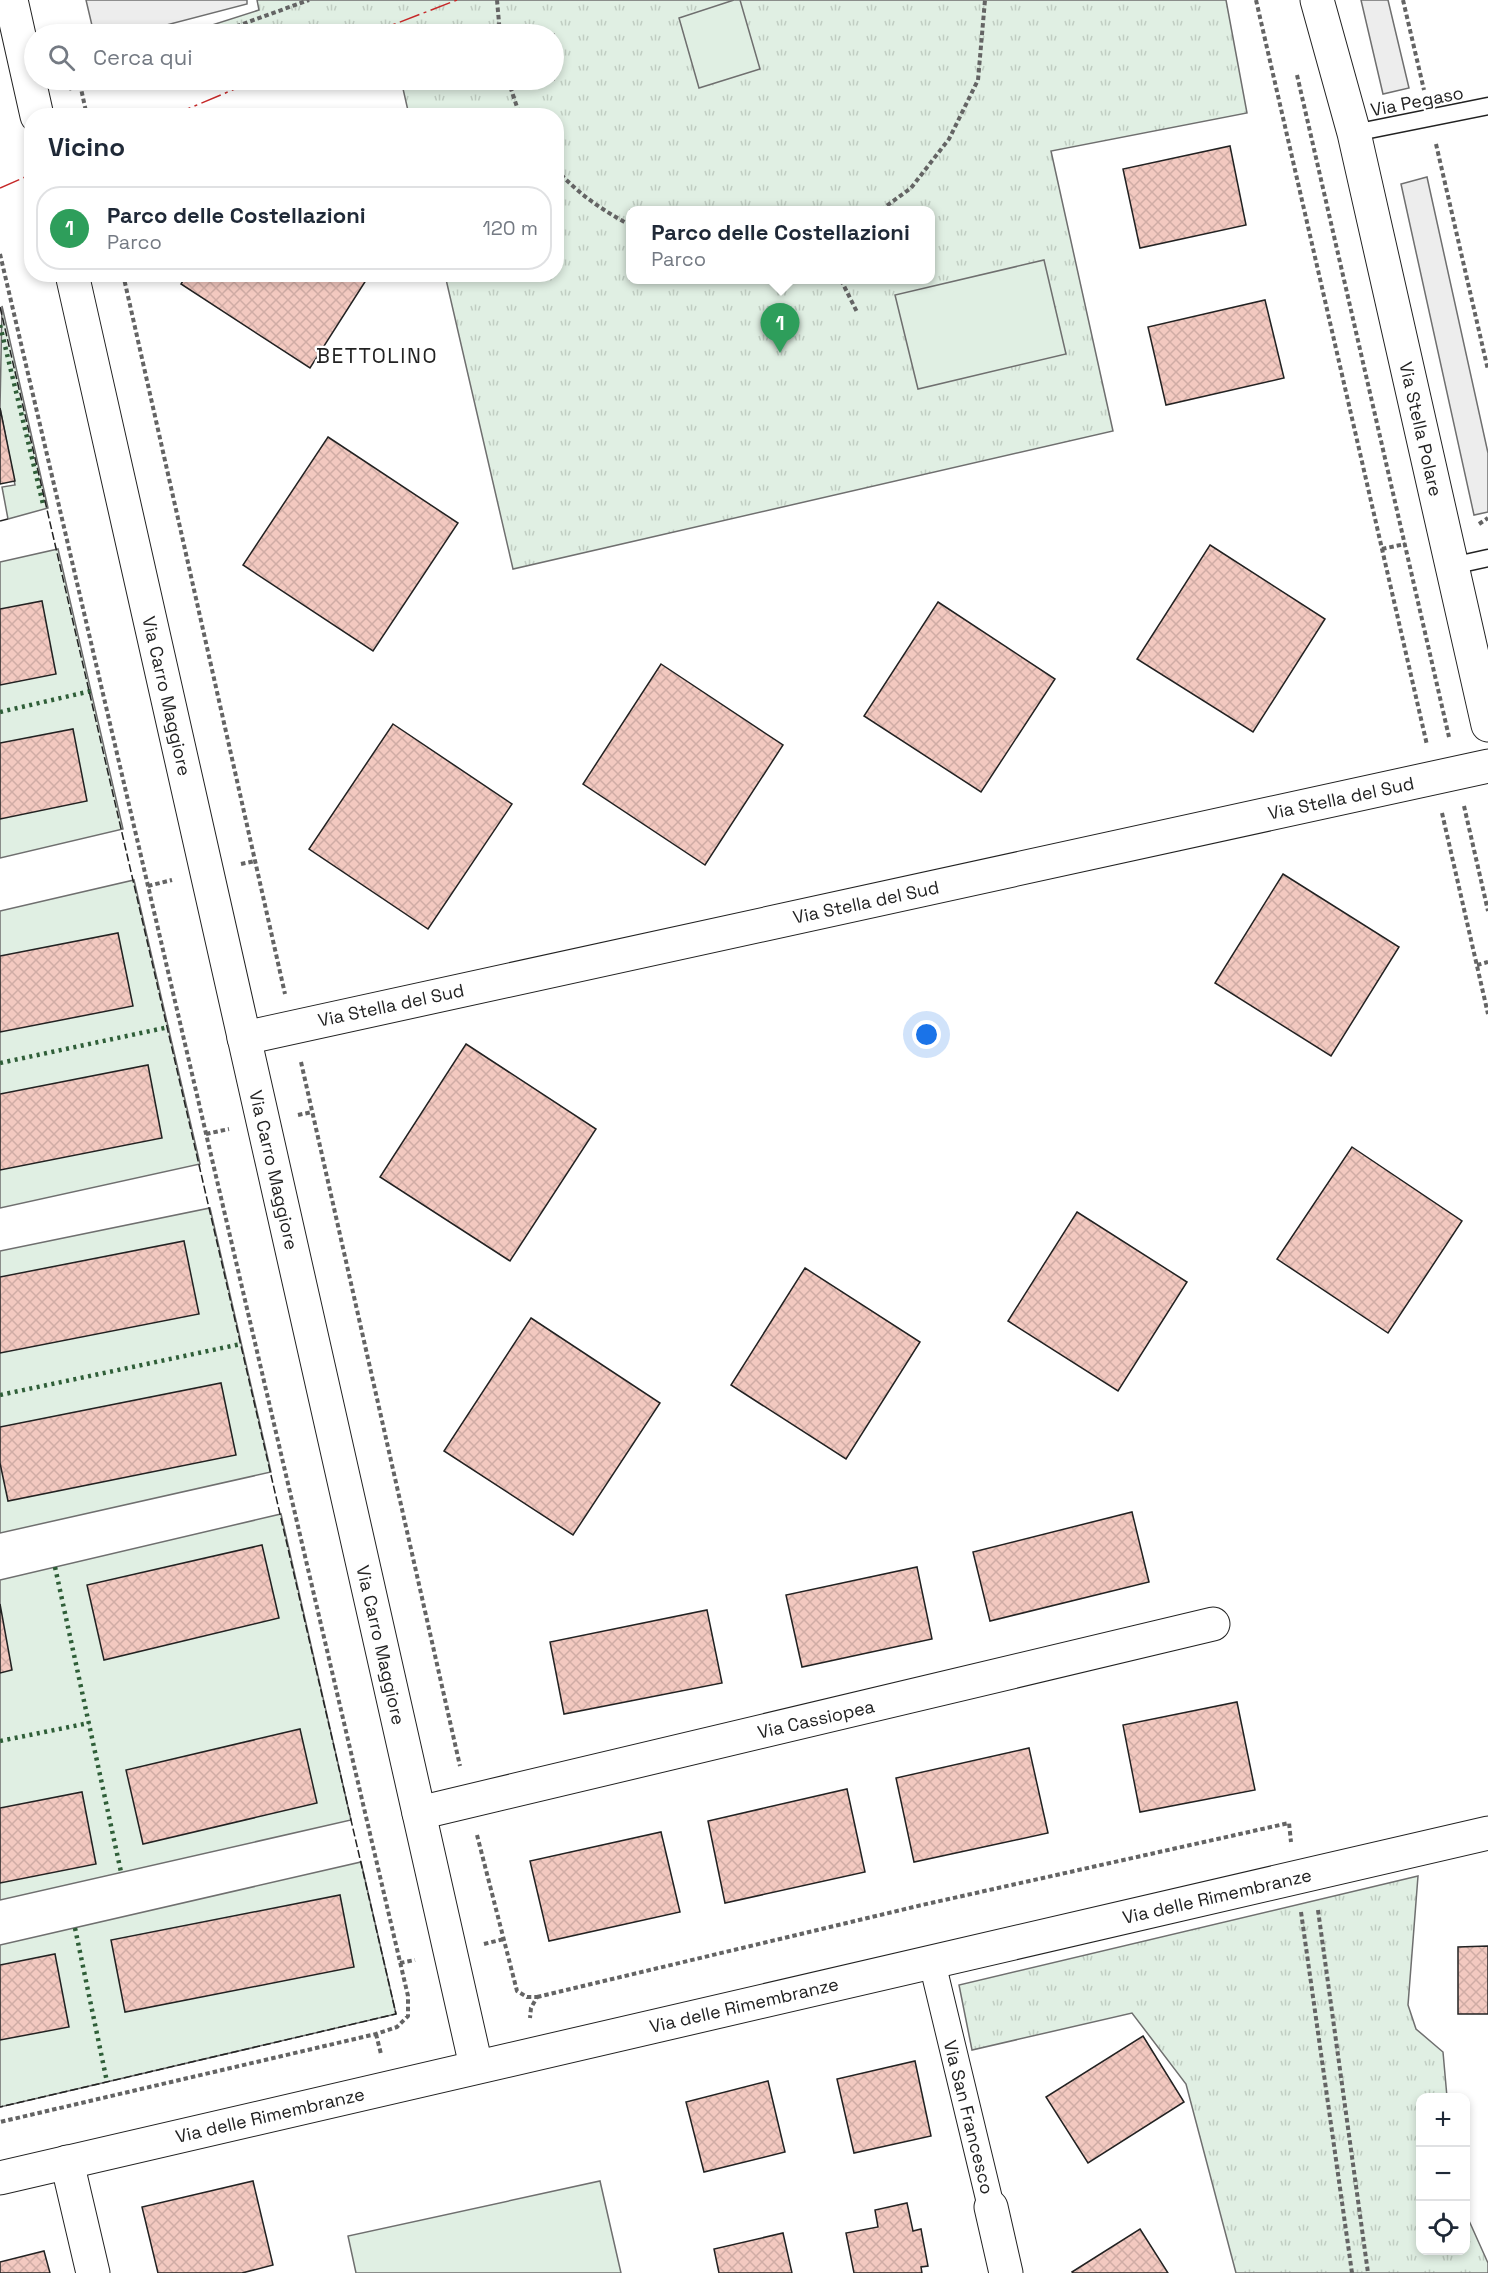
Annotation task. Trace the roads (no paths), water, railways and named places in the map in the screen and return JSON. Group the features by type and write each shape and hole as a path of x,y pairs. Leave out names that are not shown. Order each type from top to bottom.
{"street":[{"path":"11,0 24,58"},
{"name":"Via Stella Polare","path":"1317,0 1354,133 1488,725"},
{"name":"Via Stella Polare","path":"1335,0 1354,133"},
{"path":"31,90 35,108"},
{"name":"Via Carro Maggiore","path":"74,282 476,2066"},
{"name":"Via Stella del Sud","path":"244,1038 1488,766"},
{"name":"Via Cassiopea","path":"419,1814 1213,1624"},
{"name":"Via delle Rimembranze","path":"0,2178 1488,1833"},
{"name":"Via San Francesco","path":"932,1962 1006,2273"},
{"path":"67,2162 93,2273"}],"lane":[{"name":"Via Pegaso","path":"1354,133 1488,106"},
{"path":"1452,566 1488,558"}],"place":[{"name":"Parco delle Costellazioni","path":"780,353"}],"district":[{"name":"BETTOLINO","path":"377,355"}]}
